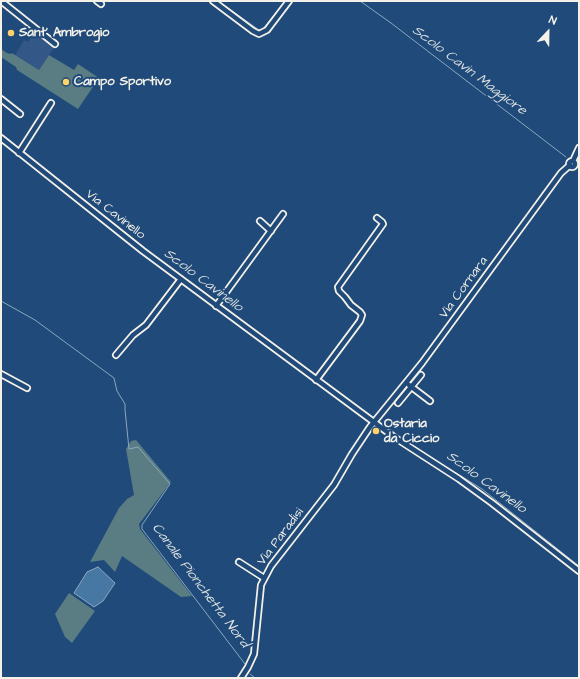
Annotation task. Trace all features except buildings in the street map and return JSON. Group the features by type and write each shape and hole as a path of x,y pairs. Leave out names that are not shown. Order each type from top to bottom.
{"street":[{"path":"1,1 55,44"},
{"path":"213,1 259,34 267,30 289,1"},
{"path":"1,99 20,114"},
{"path":"19,153 50,103"},
{"name":"Via Cavinello","path":"1,138 112,227 181,279 218,304 410,448 492,502 579,570"},
{"path":"576,165 579,148"},
{"name":"Via Cornara","path":"374,422 432,350 561,172 570,165 572,167 576,165"},
{"path":"218,304 283,214"},
{"path":"317,379 360,321 362,315 339,291 338,287 382,224 382,222 377,218"},
{"path":"260,221 271,231"},
{"path":"116,355 133,335 146,325 181,279"},
{"path":"1,374 27,388"},
{"path":"398,403 420,375"},
{"path":"406,383 430,401"},
{"name":"Via Paradisi","path":"241,678 254,654 260,593 264,578 275,561 334,485 360,441 374,422"},
{"path":"239,562 264,578"}],"shaded area":[{"path":"36,31 55,46 39,70 15,55 24,40 28,42"},
{"path":"98,567 115,583 103,601 94,607 74,593 87,572"}],"green space":[{"name":"Campo Sportivo","path":"1,49 7,53 12,53 39,70 49,55 74,70 78,64 99,78 78,109 17,70 16,67 1,57"},
{"path":"136,440 171,482 139,524 140,529 192,596 181,597 122,556 115,572 104,560 90,562 119,508 127,499 134,495 126,449 131,441"},
{"path":"69,593 95,611 72,643 65,637 55,614"}],"waterway":[{"name":"Scolo Cavin Maggiore","path":"218,1 259,30 263,29 285,1"},
{"name":"Scolo Cavin Maggiore","path":"360,1 566,157"},
{"name":"Scolo Cavinello","path":"139,245 146,250"},
{"name":"Scolo Cavinello","path":"169,268 217,303"},
{"name":"Canale Pionchetta Nord","path":"1,301 35,320 114,378 117,391 125,404 129,449 138,447 170,484 142,525 142,529 245,664"},
{"name":"Scolo Cavinello","path":"219,305 316,377"},
{"name":"Scolo Cavinello","path":"319,378 350,402"},
{"name":"Scolo Cavinello","path":"378,422 400,438 482,489 579,566"},
{"name":"Canale Pionchetta Nord","path":"250,674 255,678"}],"place":[{"name":"Sant' Ambrogio","path":"11,33"},
{"name":"Campo Sportivo","path":"66,82"},
{"name":"Ostaria da Ciccio","path":"376,431"}]}
